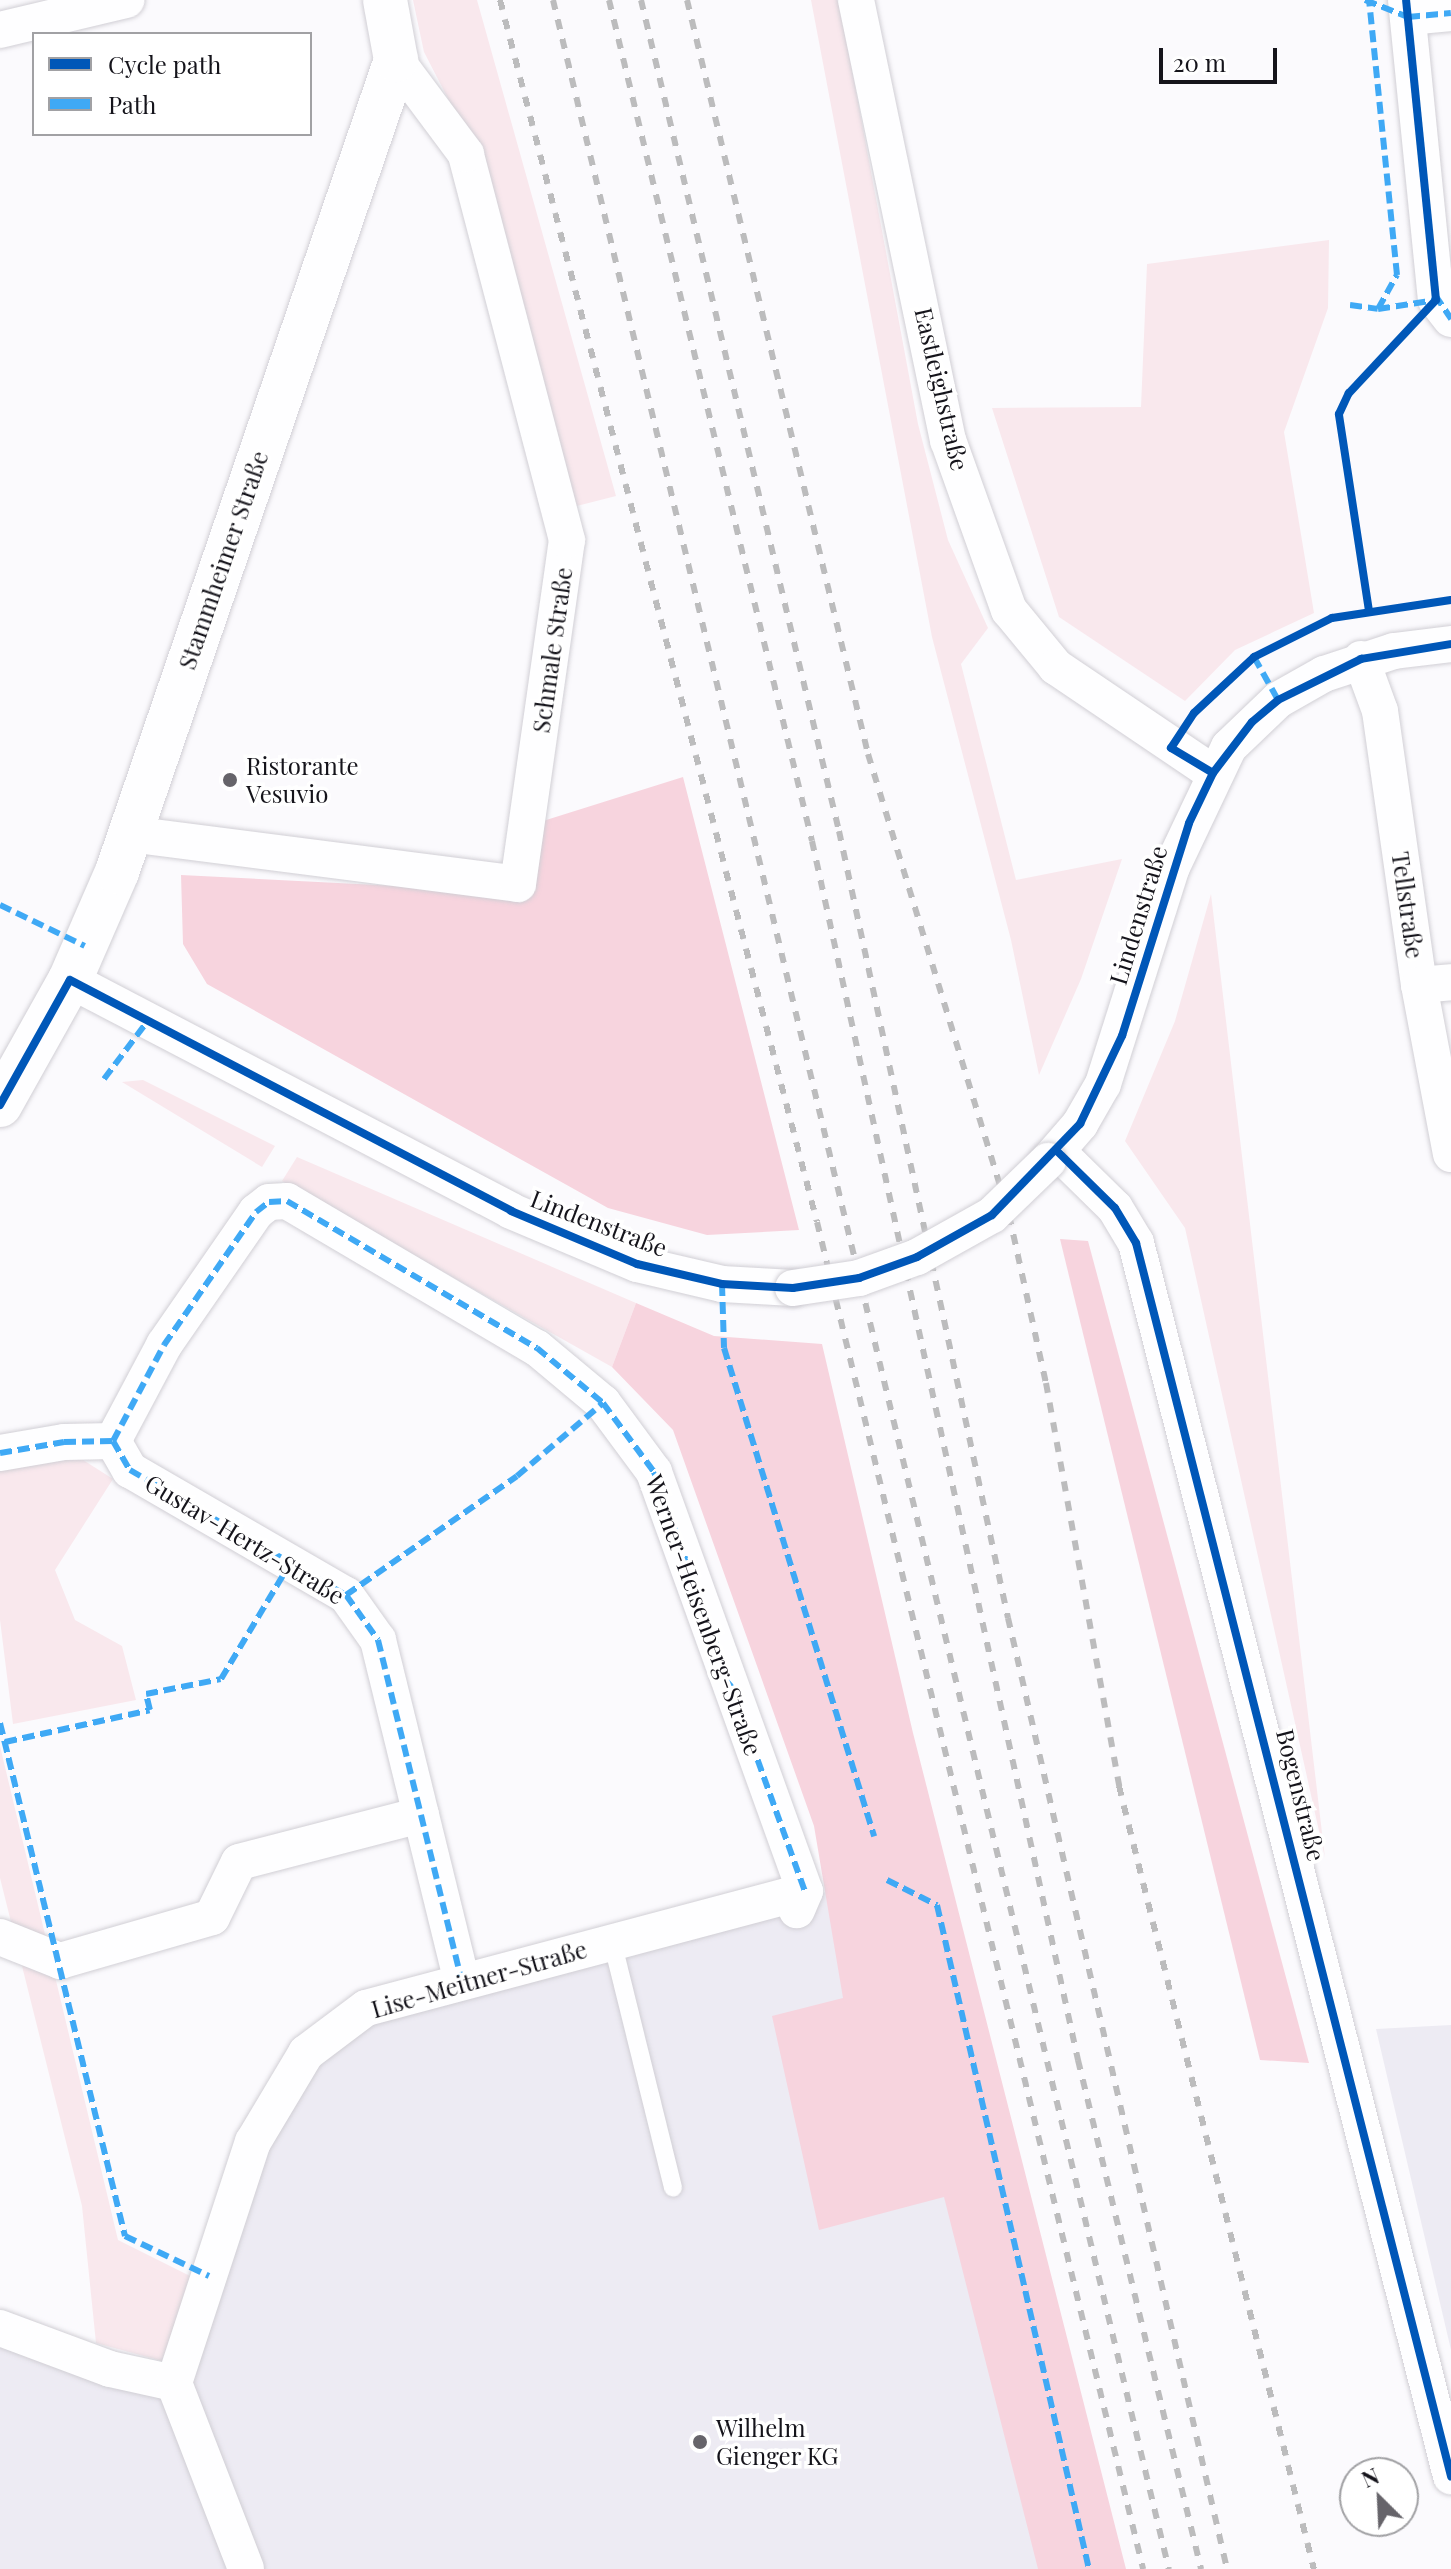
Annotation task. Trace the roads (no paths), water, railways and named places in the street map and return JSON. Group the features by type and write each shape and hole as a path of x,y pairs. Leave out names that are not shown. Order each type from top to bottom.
{"main road":[{"name":"Stammheimer Straße","path":"0,1105 70,980 129,834 396,60 385,0"}],"street":[{"path":"0,30 126,0"},
{"name":"Eastleighstraße","path":"856,0 948,440 1009,610 1056,667 1213,773"},
{"path":"1451,13 1407,8 1436,300 1451,319"},
{"name":"Schmale Straße","path":"129,834 518,884 567,540 466,154 396,60"},
{"name":"Lindenstraße","path":"70,980 511,1211 637,1264 722,1284 793,1288 859,1278 917,1257 992,1215 1053,1156 1103,1084 1171,869 1213,773 1252,722 1278,700 1361,659 1451,644"},
{"name":"Tellstraße","path":"1361,659 1380,711 1435,983 1451,1154"},
{"name":"Bogenstraße","path":"1053,1156 1115,1208 1136,1243 1451,2476"},
{"name":"Werner-Heisenberg-Straße","path":"113,1441 164,1345 256,1212 269,1202 287,1201 537,1348 603,1403 654,1472 801,1901"},
{"path":"0,1453 64,1442 113,1441"},
{"name":"Gustav-Hertz-Straße","path":"113,1441 130,1470 346,1595 378,1640 462,1981"},
{"path":"0,1937 60,1961 212,1917 239,1862 421,1815"},
{"name":"Lise-Meitner-Straße","path":"174,2383 253,2142 306,2053 366,2008 612,1941 801,1901"},
{"path":"0,2328 110,2369 174,2383 246,2569"}],"lane":[{"path":"612,1941 673,2188"}],"railway":[{"path":"500,0 817,1222 1143,2569"},
{"path":"553,0 1169,2569"},
{"path":"609,0 812,841 1078,2060 1201,2569"},
{"path":"641,0 839,831 1008,1618 1227,2569"},
{"path":"687,0 868,754 1009,1215 1046,1383 1119,1786 1314,2569"}],"place":[{"name":"Ristorante Vesuvio","path":"230,780"},
{"name":"Wilhelm Gienger KG","path":"700,2442"}]}
